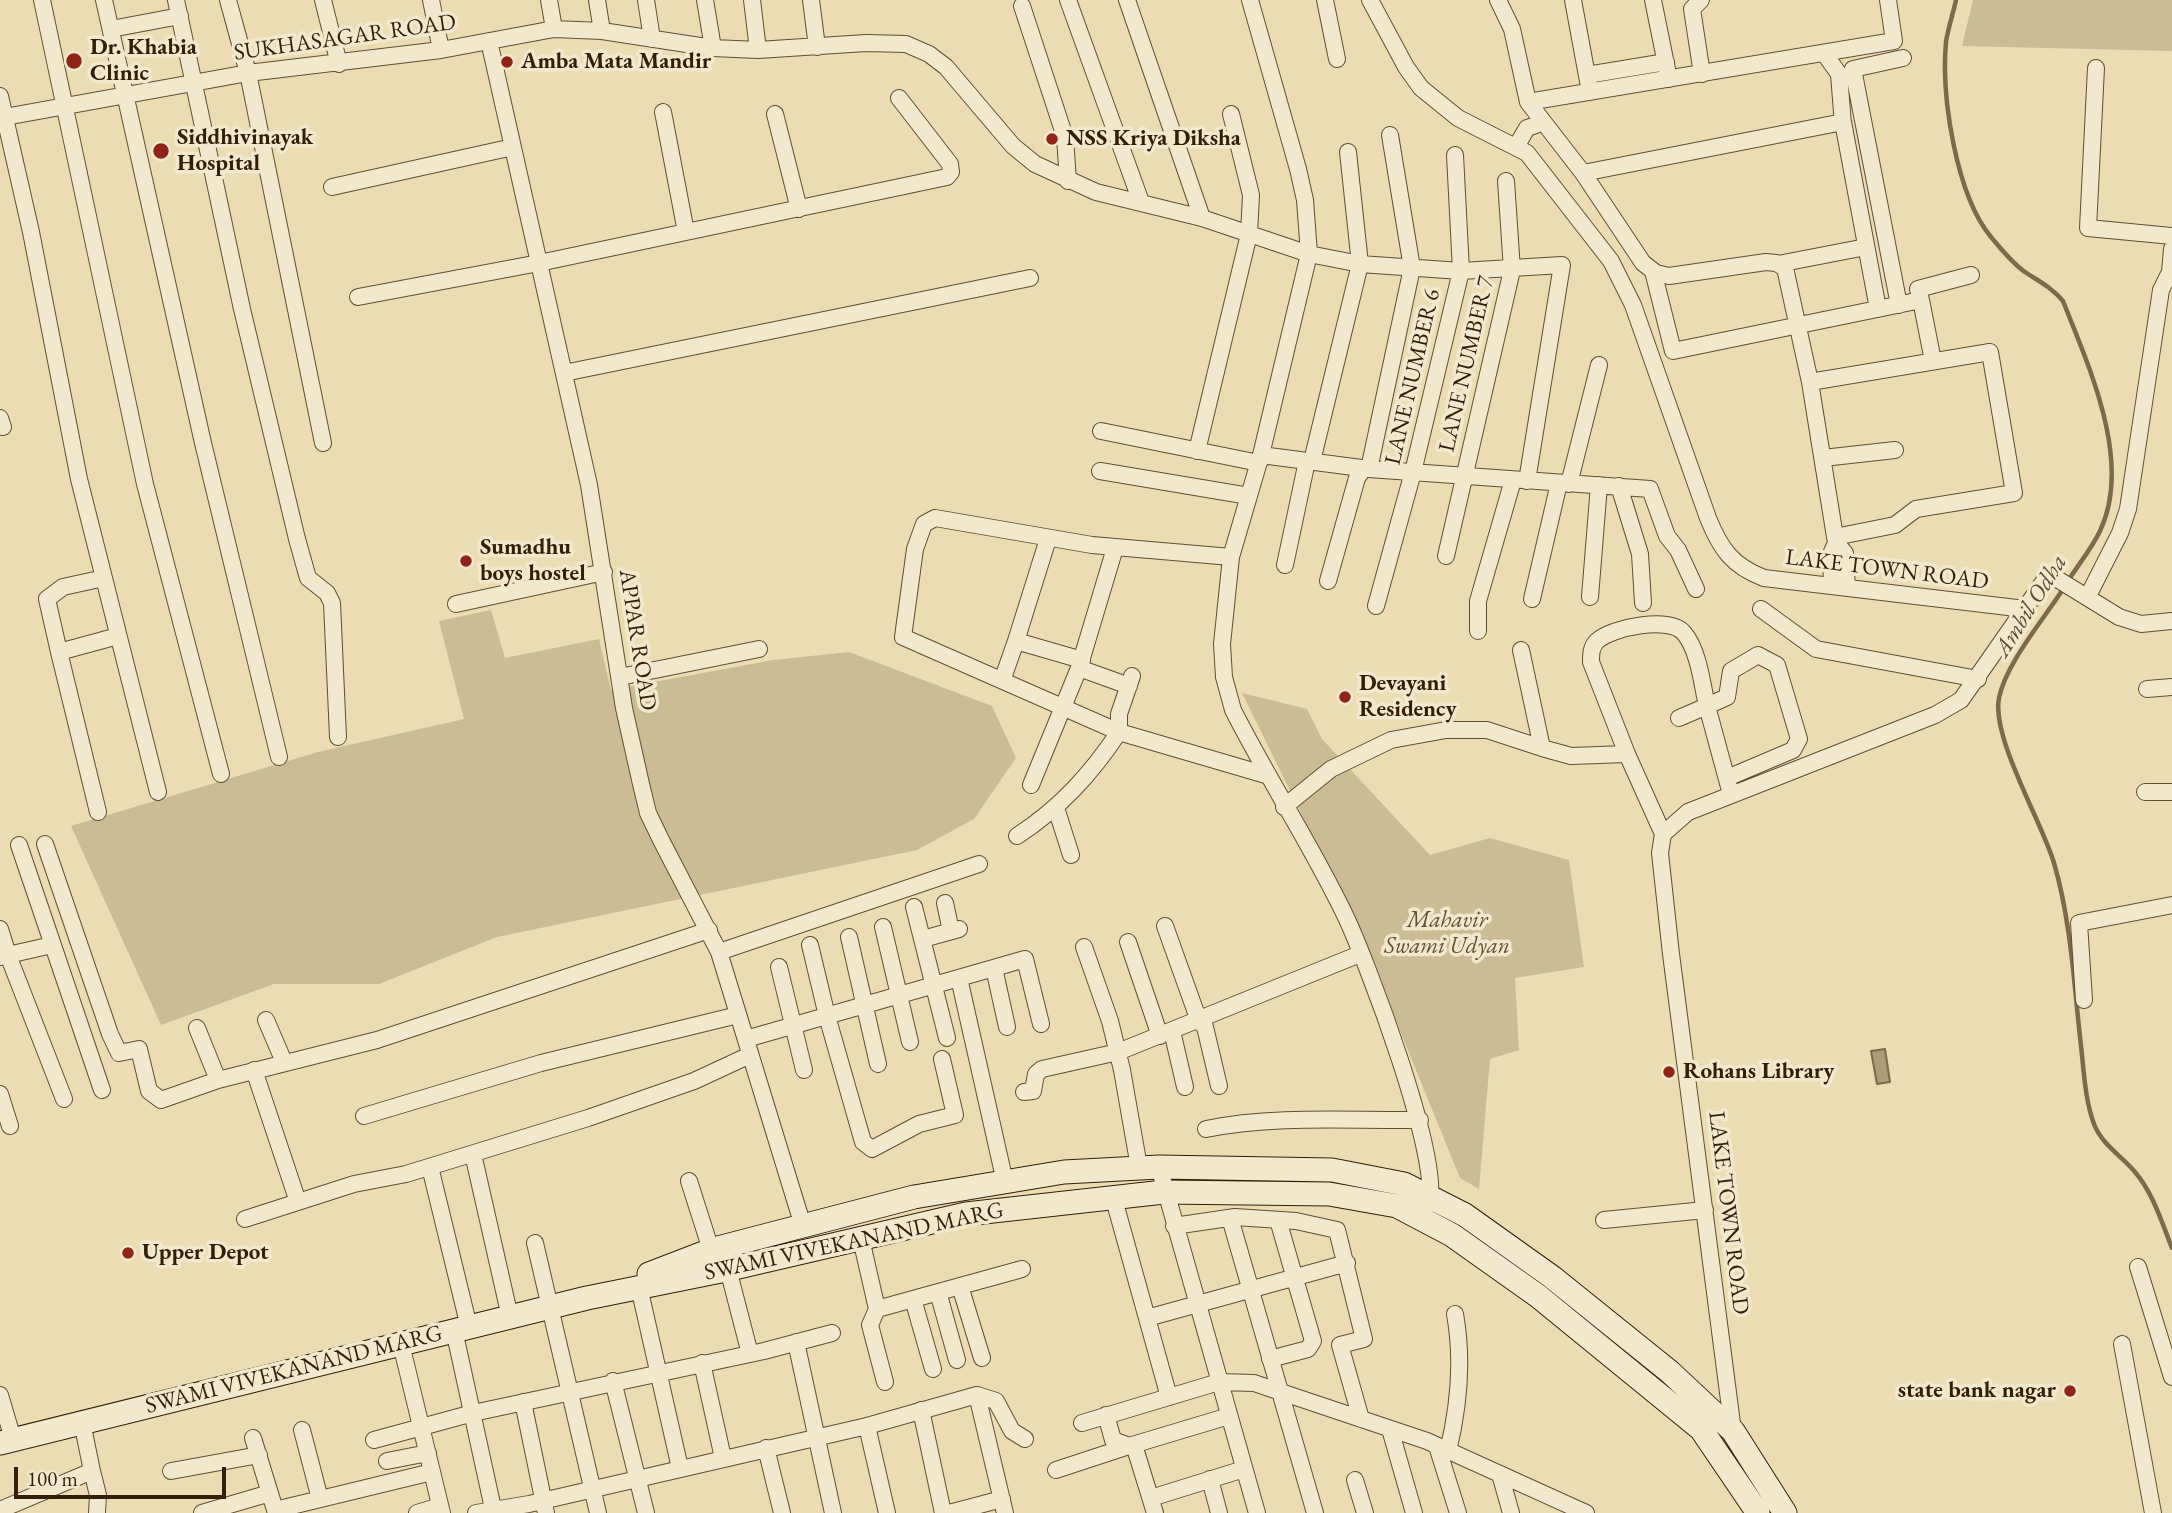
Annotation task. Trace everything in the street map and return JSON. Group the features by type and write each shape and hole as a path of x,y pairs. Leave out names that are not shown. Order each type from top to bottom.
{"main road":[{"name":"SWAMI VIVEKANAND MARG","path":"587,1298 710,1250 914,1197 1063,1172 1149,1167 1332,1171 1404,1184 1432,1196 1465,1215 1552,1277 1670,1372 1733,1431 1785,1513"},
{"name":"SWAMI VIVEKANAND MARG","path":"7,1441 587,1298 728,1269 965,1214 1164,1192 1329,1194 1396,1206 1452,1235 1538,1296 1701,1429 1758,1513"}],"street":[{"path":"42,0 145,484 221,774"},
{"path":"104,0 209,470 279,757"},
{"path":"229,0 248,73 323,443"},
{"path":"323,0 339,64"},
{"path":"431,0 441,50"},
{"path":"549,0 554,29"},
{"path":"597,0 602,31"},
{"path":"646,0 652,39"},
{"path":"705,0 713,48"},
{"path":"752,0 758,50"},
{"path":"811,0 817,47"},
{"path":"1068,0 1141,202"},
{"path":"1127,0 1202,218"},
{"path":"1250,0 1298,169 1305,200 1309,254 1260,459 1231,557 1223,606 1224,677 1233,710 1266,775 1344,912 1360,954 1420,1120 1430,1164 1432,1196 1422,1219"},
{"path":"1325,0 1337,60"},
{"name":"LAKE TOWN ROAD","path":"1370,0 1406,67 1421,88 1441,107 1521,150 1604,251 1625,286 1686,464 1720,547 1734,563 1764,578 2025,609"},
{"path":"1498,0 1515,39 1528,102 1537,122 1583,173 1630,247 1653,271 1669,276 1766,262 1785,268 1810,383 1835,540 1845,553 1839,587"},
{"path":"1573,0 1590,92"},
{"path":"1653,0 1669,79"},
{"path":"1701,0 1692,9 1702,74"},
{"path":"1528,102 1894,41 1888,0"},
{"path":"1022,6 1065,137 1068,181"},
{"path":"111,29 178,8 196,82 242,309 297,539 308,578 327,593 332,603 338,737"},
{"name":"SUKHASAGAR ROAD","path":"3,117 248,73 441,50 554,29 602,31 713,48 758,50 866,43 906,44 929,54 960,80 1013,146 1035,164 1096,192 1202,218 1309,254 1360,264 1461,271 1562,265 1520,480"},
{"name":"APPAR ROAD","path":"489,41 564,373 604,572 624,708 648,813 719,952 803,1226"},
{"path":"1824,53 1839,74 1843,125 1878,309"},
{"path":"1899,305 1853,69 1903,58"},
{"path":"1587,75 1666,62"},
{"path":"2096,68 2088,228 2172,236"},
{"path":"0,96 79,479 158,792"},
{"path":"358,297 539,263 947,177 951,172 950,164 899,98"},
{"path":"663,112 686,232"},
{"path":"775,114 799,209"},
{"path":"1197,451 1249,234 1251,195 1231,114"},
{"path":"1521,150 1538,133 1537,122"},
{"path":"1583,173 1843,122 1843,125"},
{"path":"1328,581 1357,478 1366,468 1412,268 1390,135"},
{"path":"332,187 513,147"},
{"path":"1285,565 1360,264 1348,152"},
{"name":"LANE NUMBER 6","path":"1376,606 1413,472 1461,271 1455,155"},
{"name":"LANE NUMBER 7","path":"1446,556 1512,270 1506,181"},
{"path":"1778,264 1866,247"},
{"path":"2082,592 2120,533 2128,509 2161,290 2170,272 2172,250"},
{"path":"1653,271 1673,351 1921,300"},
{"path":"1933,361 1918,289 1970,275"},
{"path":"564,373 1030,278"},
{"path":"1810,383 1990,352 2014,493 1916,509 1895,525 1835,540"},
{"path":"1532,599 1599,365"},
{"path":"1101,431 1197,451 1260,459 1650,489 1667,536 1678,550 1696,589"},
{"path":"1823,458 1895,450"},
{"path":"1100,471 1249,496"},
{"path":"1478,631 1478,601 1520,480"},
{"path":"1590,597 1599,485"},
{"path":"1619,486 1640,554 1643,603"},
{"path":"1231,557 1115,548 1048,539 935,518 924,524 919,534 903,637 1003,678 1119,732 1266,775"},
{"path":"1003,678 1048,539"},
{"path":"1031,785 1065,707 1115,548"},
{"path":"456,604 604,572"},
{"path":"1732,796 1690,644 1684,633 1673,625 1656,623 1619,631 1598,641 1591,651 1591,662 1626,754 1663,834 1688,813 1732,796 1935,715 1961,700 2049,574 2119,617 2141,624 2172,621"},
{"path":"97,812 47,599 63,587 104,578"},
{"path":"1762,610 1816,649 1978,679"},
{"path":"59,652 118,636"},
{"path":"1016,641 1130,681 1119,715 1119,732 1098,764 1056,808 1017,836"},
{"path":"620,677 759,649"},
{"path":"1521,650 1542,748"},
{"path":"1679,718 1727,697 1731,671 1758,655 1777,666 1798,728 1799,739 1793,750 1727,778"},
{"path":"2147,689 2172,687"},
{"path":"1284,807 1331,769 1391,740 1446,730 1487,730 1570,756 1626,754"},
{"path":"2145,792 2172,792"},
{"path":"1056,808 1071,855"},
{"name":"LAKE TOWN ROAD","path":"1663,834 1660,853 1671,954 1733,1431"},
{"path":"45,844 119,1053 139,1049 149,1091 161,1100 254,1070 377,1040 709,930"},
{"path":"19,845 102,1090"},
{"path":"719,952 979,864"},
{"path":"923,939 955,930 945,903"},
{"path":"2084,1000 2079,923 2172,905"},
{"path":"914,907 947,1038"},
{"path":"1166,926 1199,1021 1205,1027 1219,1086"},
{"path":"883,927 910,1042"},
{"path":"0,929 4,956 64,1099"},
{"path":"849,937 878,1064"},
{"path":"1128,942 1185,1087"},
{"path":"4,956 51,945"},
{"path":"810,945 863,1142 870,1149 919,1124 955,1115 942,1059"},
{"path":"1084,947 1118,1052 1149,1167 1164,1192 1257,1513"},
{"path":"1024,1092 1032,1091 1037,1074 1042,1069 1118,1052 1360,954"},
{"path":"245,1219 430,1167 648,1098 725,1069 748,1047 795,1025 1025,959 1041,1024"},
{"path":"779,967 804,1070"},
{"path":"994,968 1007,1027"},
{"path":"958,978 1004,1182"},
{"path":"364,1116 541,1063 738,1015"},
{"path":"265,1020 284,1062"},
{"path":"197,1028 218,1080"},
{"path":"254,1070 298,1202"},
{"path":"0,1094 10,1126"},
{"path":"1206,1129 1235,1123 1301,1120 1420,1120"},
{"path":"473,1154 510,1317"},
{"path":"430,1167 462,1329 473,1413 494,1511"},
{"path":"689,1181 710,1250"},
{"path":"1113,1196 1169,1397"},
{"path":"1604,1220 1705,1210"},
{"path":"1174,1226 1230,1218 1278,1220 1337,1230 1364,1339 1315,1352"},
{"path":"1230,1218 1315,1513"},
{"path":"1269,1359 1308,1349 1313,1341 1278,1220"},
{"path":"861,1239 877,1308 870,1325 886,1382"},
{"path":"535,1243 598,1513"},
{"path":"1147,1318 1347,1263"},
{"path":"2138,1267 2172,1377"},
{"path":"728,1269 750,1354"},
{"path":"877,1308 1022,1269"},
{"path":"960,1286 982,1358"},
{"path":"639,1287 680,1468"},
{"path":"938,1292 957,1360"},
{"path":"913,1299 933,1369"},
{"path":"1455,1314 1460,1343 1455,1422 1443,1448 1458,1513"},
{"path":"374,1440 473,1413 613,1381 750,1354 832,1333"},
{"path":"796,1342 833,1513"},
{"path":"401,1343 441,1509 417,1513"},
{"path":"2122,1344 2153,1513"},
{"path":"1340,1345 1361,1419"},
{"path":"702,1363 723,1458"},
{"path":"613,1381 646,1513"},
{"path":"1082,1423 1219,1382 1254,1383 1443,1448 1500,1474 1559,1507 1586,1513"},
{"path":"0,1395 7,1441"},
{"path":"949,1513 1003,1506 977,1395"},
{"path":"476,1513 545,1507 592,1488 867,1426 977,1395 996,1401 1012,1432 1025,1439"},
{"path":"523,1402 545,1507"},
{"path":"921,1410 943,1513"},
{"path":"1107,1415 1113,1440 1131,1446"},
{"path":"1056,1470 1230,1416"},
{"path":"82,1422 98,1496 97,1513"},
{"path":"867,1426 887,1513"},
{"path":"1390,1429 1413,1513"},
{"path":"302,1430 320,1499"},
{"path":"253,1438 276,1511 432,1472"},
{"path":"1131,1446 1153,1505 1210,1479 1244,1469"},
{"path":"766,1448 782,1513"},
{"path":"387,1461 428,1453"},
{"path":"171,1472 259,1455"},
{"path":"0,1510 92,1471"},
{"path":"1500,1474 1511,1513"},
{"path":"1210,1479 1219,1513"},
{"path":"1355,1480 1365,1513"},
{"path":"202,1513 270,1493"}],"green space":[{"path":"1973,0 2172,0 2172,51 1962,46"},
{"path":"491,610 505,658 599,639 611,690 773,660 849,652 992,706 1016,758 974,819 917,850 497,937 379,984 274,984 161,1025 71,826 318,752 464,719 439,621"},
{"name":"Mahavir Swami Udyan","path":"1242,693 1307,709 1322,739 1430,855 1490,838 1569,860 1584,967 1515,978 1519,1050 1490,1059 1479,1189 1460,1178 1361,935"}],"shaded area":[{"path":"1885,1049 1890,1082 1877,1084 1871,1051"}],"waterway":[{"name":"Ambil Odha","path":"1956,0 1946,42 1945,64 1949,116 1960,171 1979,219 1991,237 2020,268 2050,288 2063,301 2095,385 2110,445 2112,475 2109,504 2097,537 2068,581"},
{"name":"Ambil Odha","path":"2063,589 2009,670 1999,698 1999,715 2010,757 2048,846 2060,885 2091,1115 2102,1138 2135,1172 2147,1189 2172,1248"}],"place":[{"name":"Dr. Khabia Clinic","path":"74,61"},
{"name":"Amba Mata Mandir","path":"507,62"},
{"name":"NSS Kriya Diksha","path":"1052,139"},
{"name":"Siddhivinayak Hospital","path":"161,151"},
{"name":"Sumadhu boys hostel","path":"466,561"},
{"name":"Devayani Residency","path":"1345,697"},
{"name":"Rohans Library","path":"1669,1072"},
{"name":"Upper Depot","path":"128,1253"},
{"name":"state bank nagar","path":"2070,1391"}]}
